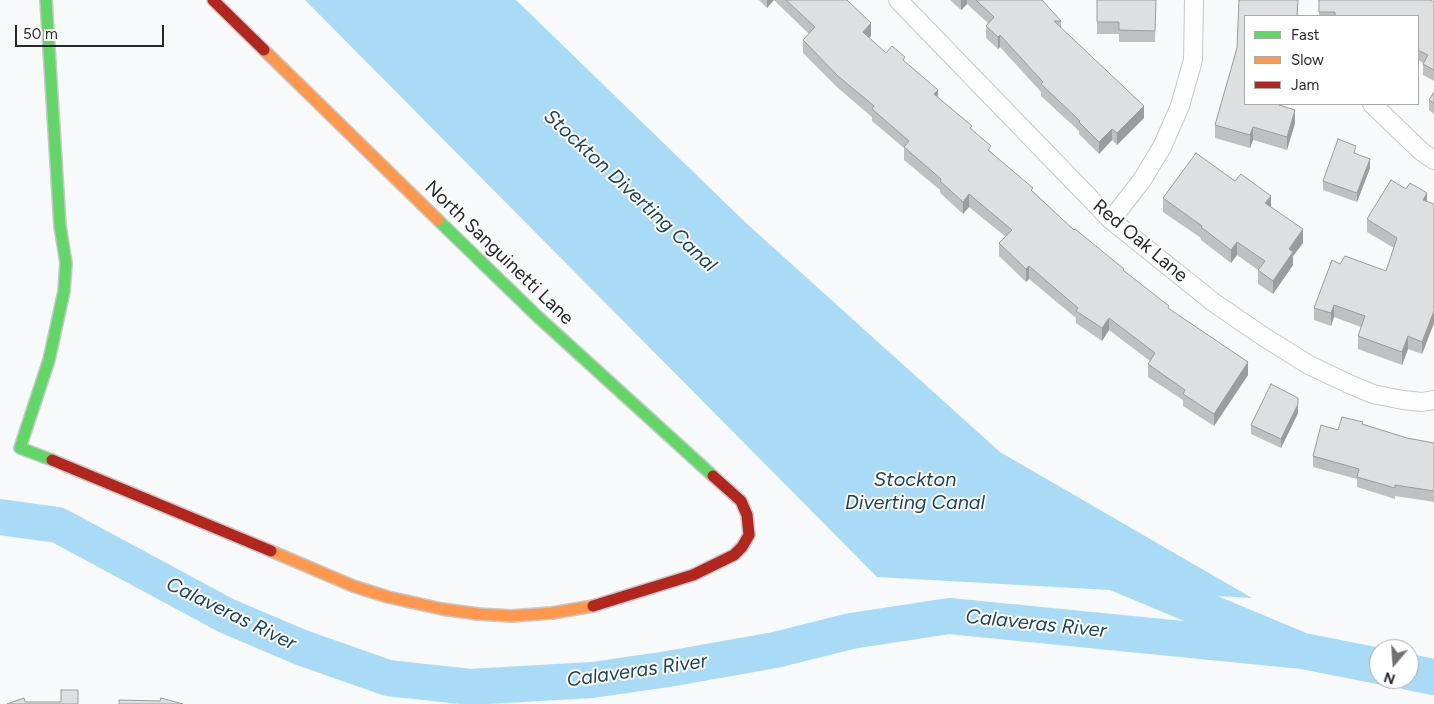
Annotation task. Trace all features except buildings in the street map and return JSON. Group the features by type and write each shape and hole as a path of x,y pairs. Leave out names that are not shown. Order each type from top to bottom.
{"street":[{"name":"North Sanguinetti Lane","path":"46,0 60,226 66,263 64,291 49,360 20,448 72,467 353,586 388,597 442,610 511,616 552,613 593,606 693,575 734,555 742,547 749,535 747,516 742,501 537,316 213,0"},
{"name":"Red Oak Lane","path":"898,0 1111,220 1213,302 1309,365 1349,384 1373,394 1403,400 1422,402 1434,400"},
{"path":"1111,220 1142,180 1162,147 1180,106 1193,60 1194,0"},
{"path":"1373,105 1422,152 1434,160"}],"water":[{"name":"Stockton Diverting Canal","path":"305,0 516,0 746,223 1000,452 1252,598 877,577"}],"waterway":[{"name":"Calaveras River","path":"0,517 58,525 227,616 300,647 388,678 470,687 592,680 668,669 775,650 851,631 949,616 1303,651"},
{"name":"Calaveras River","path":"1118,574 1303,651 1369,664"},
{"name":"Calaveras River","path":"1419,674 1434,677"}],"traffic: fast":[{"path":"46,0 60,226 66,263 64,291 49,360 20,448 52,460"},
{"path":"438,220 537,316 713,476"}],"traffic: slow":[{"path":"264,50 438,220"},
{"path":"271,551 353,586 388,597 442,609 511,616 552,613 593,606"}],"traffic: jam":[{"path":"213,0 264,50"},
{"path":"52,460 271,551"},
{"path":"593,606 693,575 734,555 742,547 749,535 747,515 741,501 713,476"}]}
